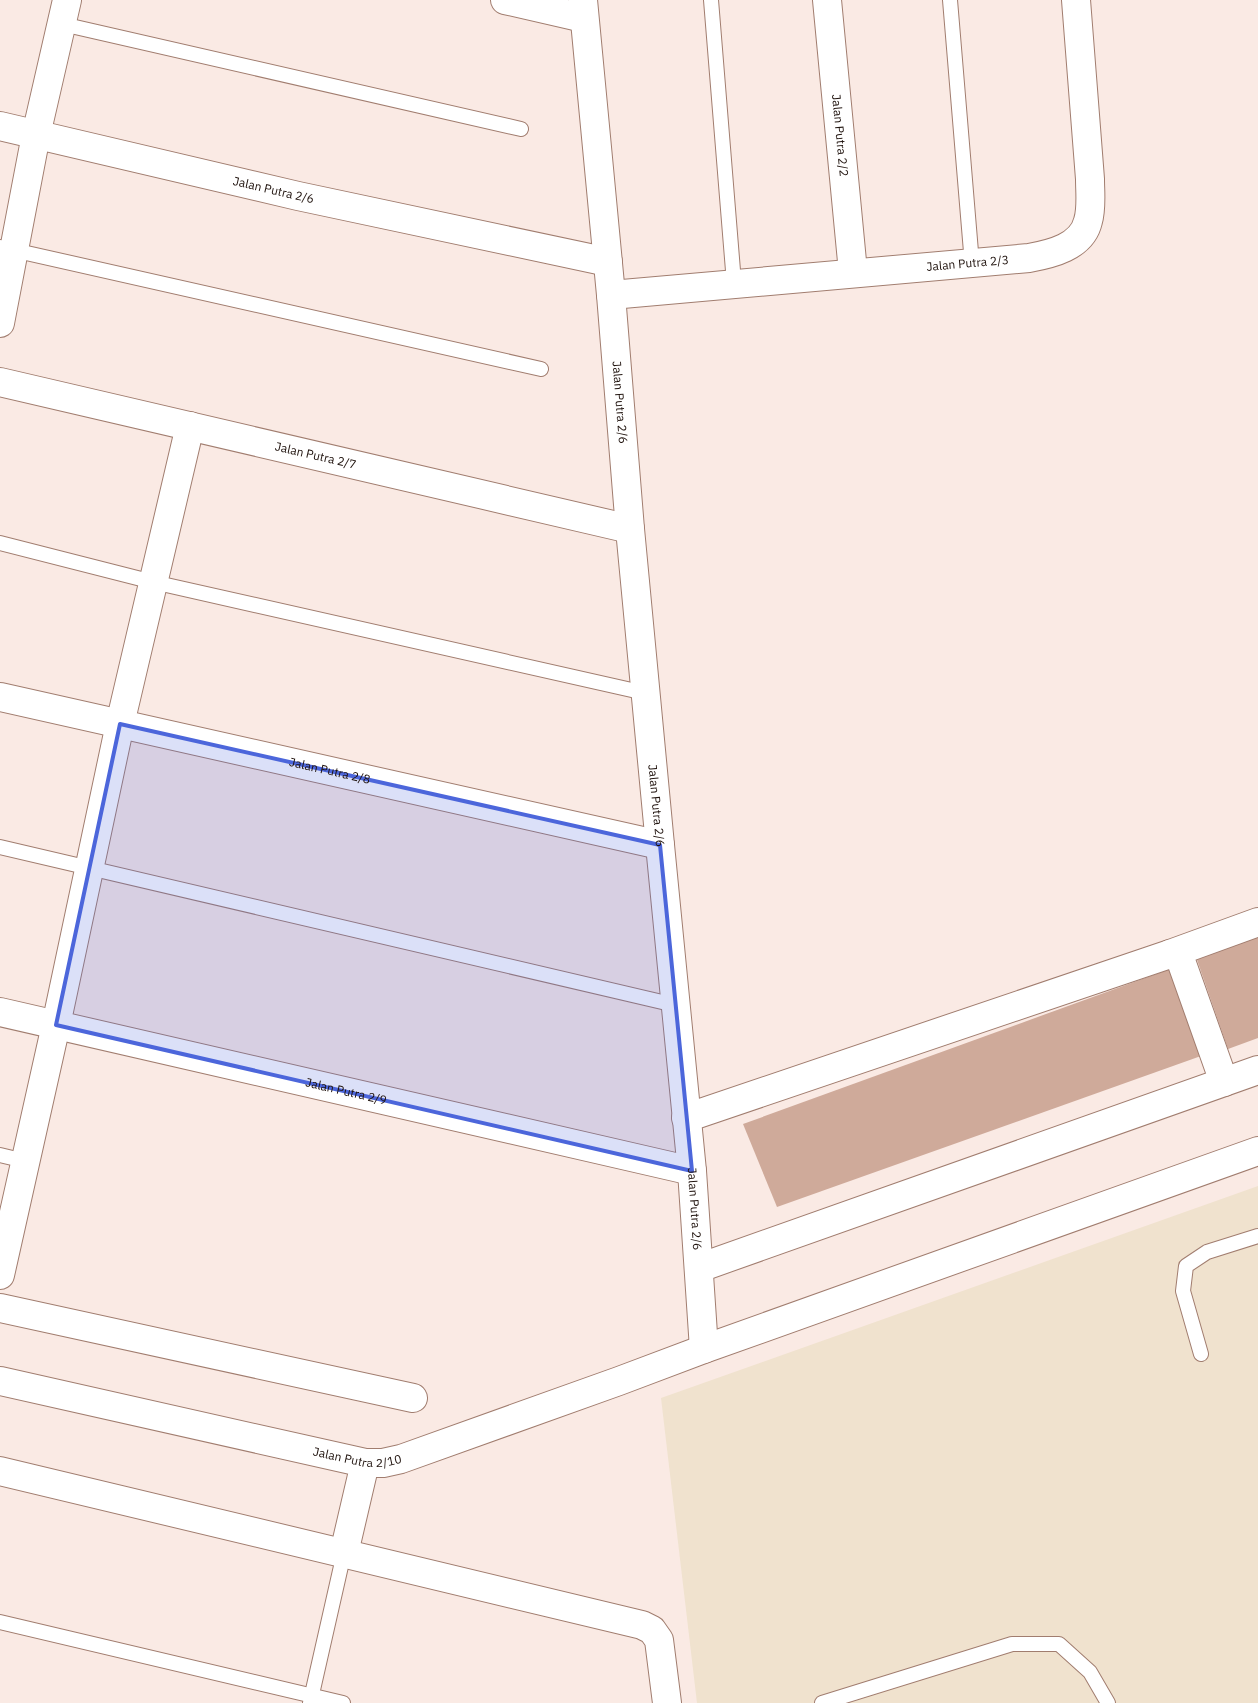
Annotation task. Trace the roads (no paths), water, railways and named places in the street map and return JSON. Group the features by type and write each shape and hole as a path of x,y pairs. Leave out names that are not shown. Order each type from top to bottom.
{"street":[{"path":"505,0 583,9"},
{"name":"Jalan Putra 2/2","path":"827,0 853,272"},
{"name":"Jalan Putra 2/3","path":"611,294 853,272 972,264 1052,254 1069,245 1083,235 1088,222 1090,204 1090,179 1076,0"},
{"name":"Jalan Putra 2/6","path":"583,9 611,294 645,693 692,1171 704,1349"},
{"path":"0,323 7,249 65,12"},
{"name":"Jalan Putra 2/6","path":"0,126 298,196 608,262"},
{"name":"Jalan Putra 2/7","path":"0,382 630,528"},
{"path":"0,1275 13,1158 56,1025 120,724 190,426"},
{"name":"Jalan Putra 2/8","path":"0,697 660,845"},
{"path":"686,1118 1170,954 1258,922"},
{"path":"1170,954 1180,958 1224,1082"},
{"name":"Jalan Putra 2/9","path":"0,1012 692,1171"},
{"path":"699,1268 1258,1070"},
{"name":"Jalan Putra 2/10","path":"0,1381 365,1464 383,1463 401,1459 1258,1151"},
{"path":"0,1308 413,1398"},
{"path":"344,1553 365,1464"},
{"path":"0,1470 642,1624 652,1630 659,1640 667,1703"}],"lane":[{"path":"710,0 734,283"},
{"path":"950,0 972,264"},
{"path":"65,12 521,129"},
{"path":"7,249 541,369"},
{"path":"0,543 153,582 645,693"},
{"path":"0,846 676,1005"},
{"path":"1202,1354 1183,1291 1186,1266 1207,1252 1258,1236"},
{"path":"311,1699 344,1553"},
{"path":"0,1622 311,1699 343,1703"},
{"path":"822,1703 1012,1644 1059,1644 1090,1672 1108,1703"}]}
